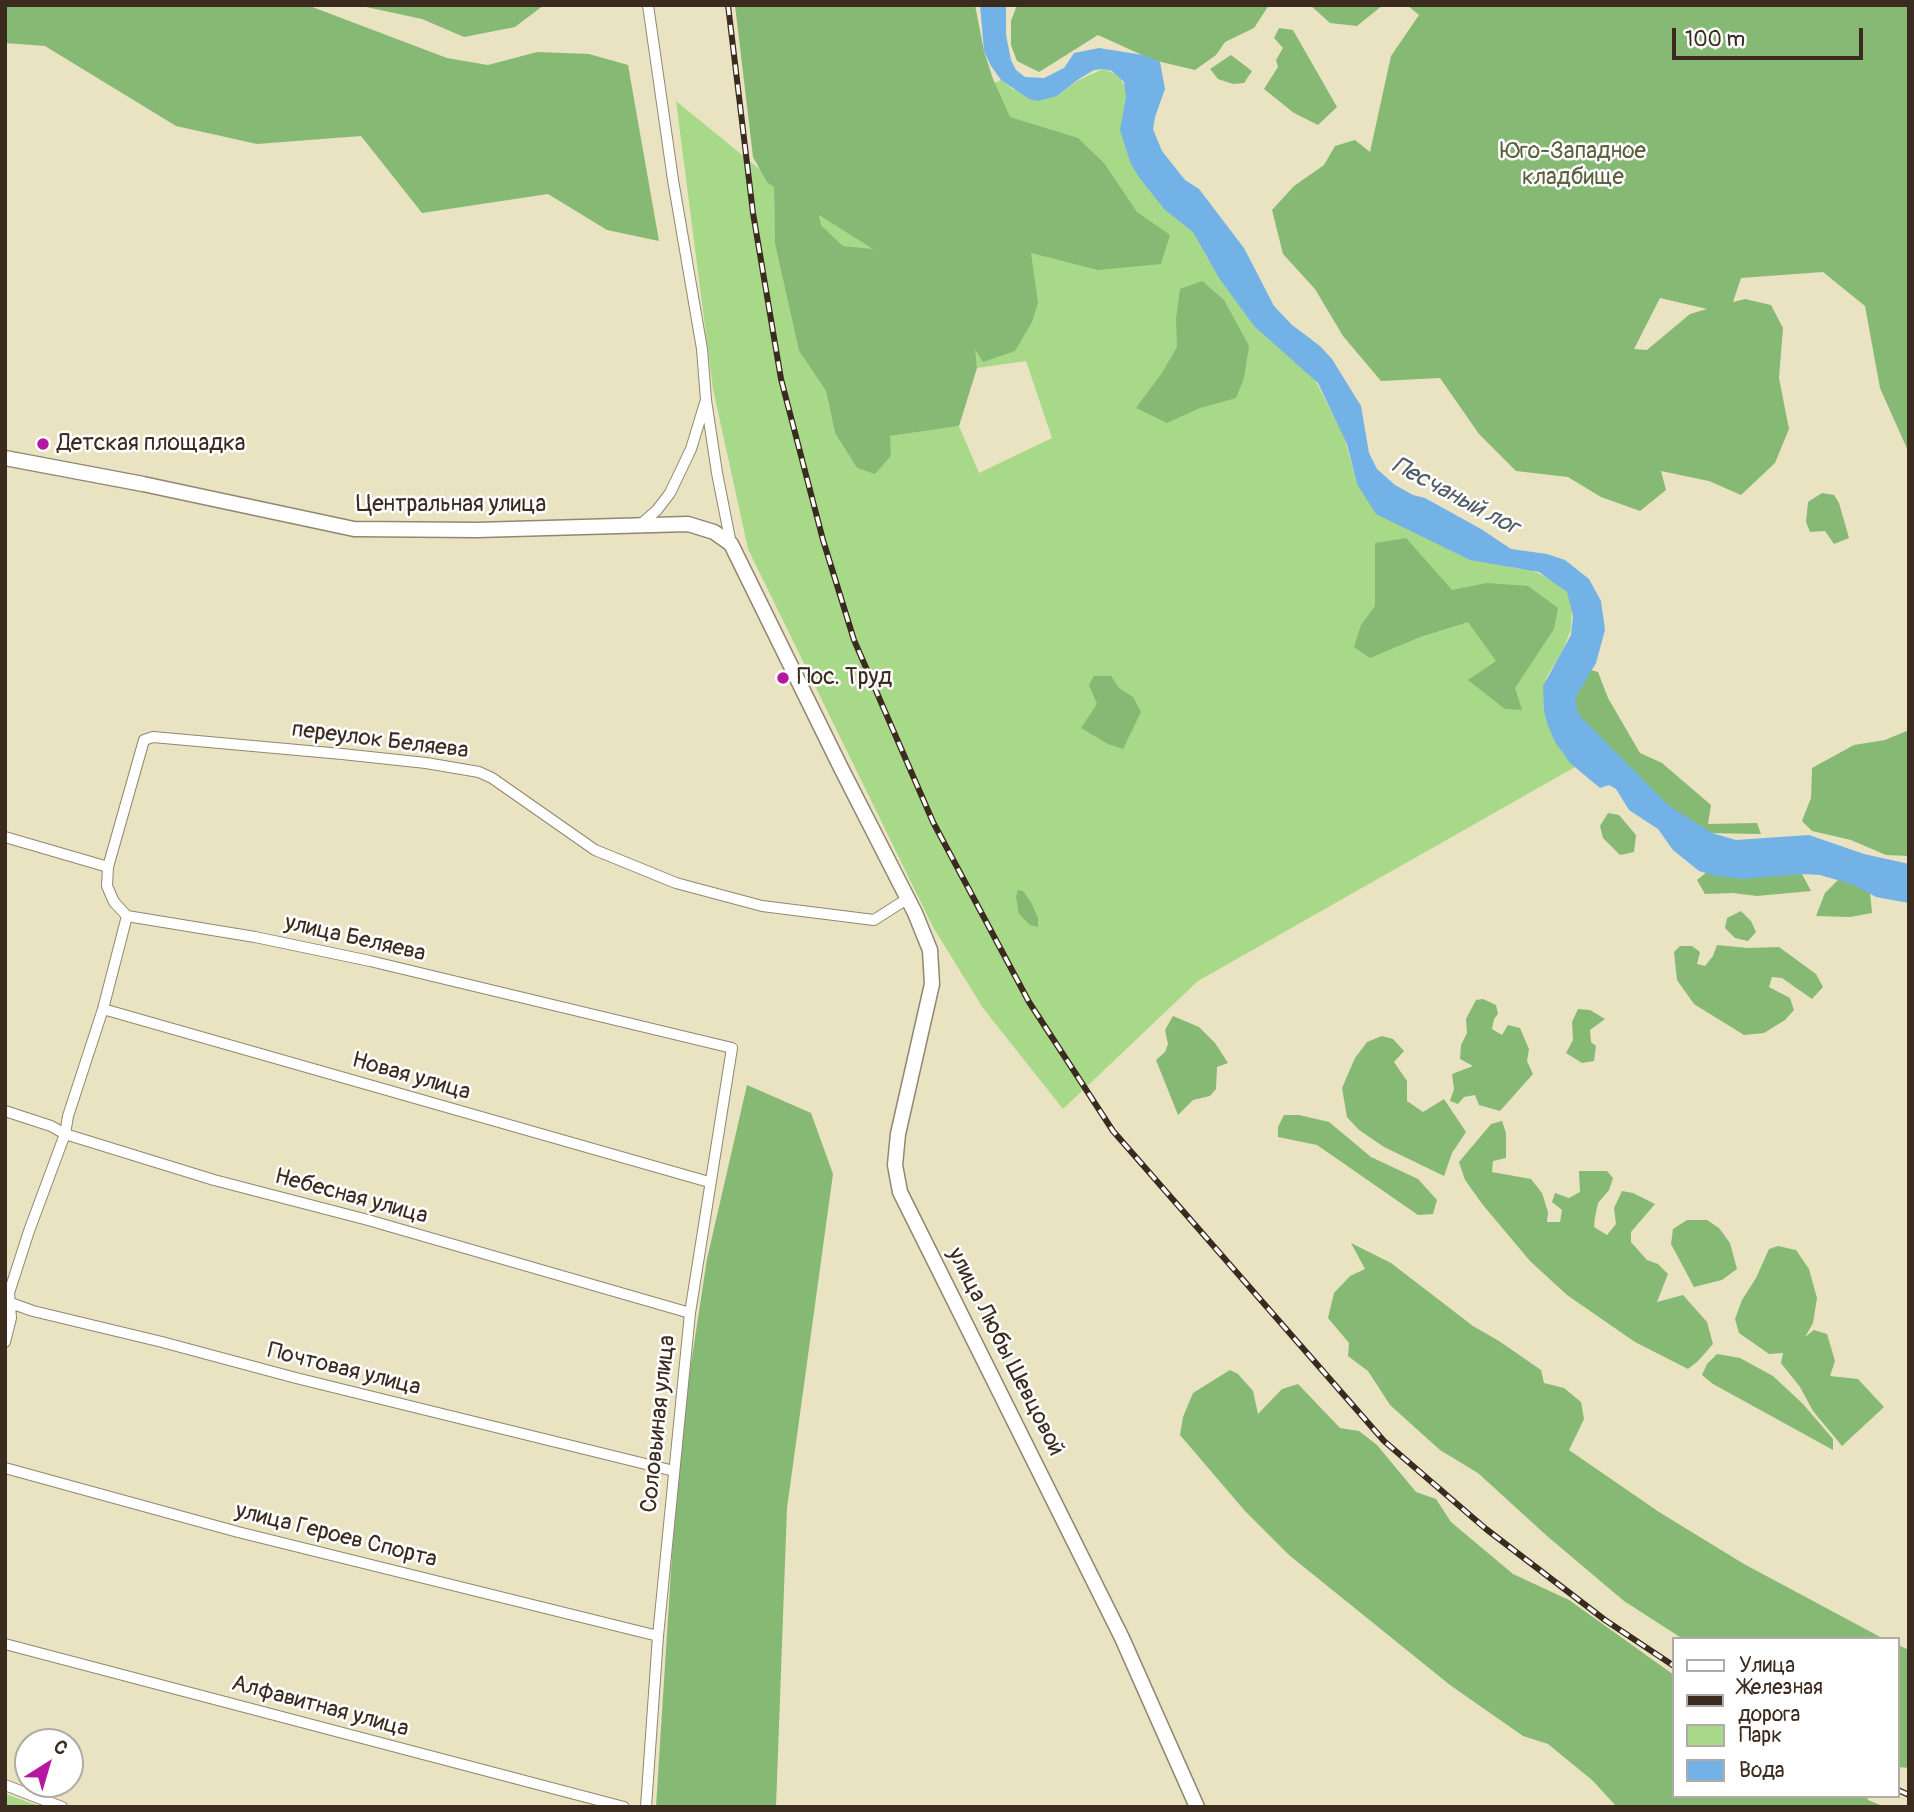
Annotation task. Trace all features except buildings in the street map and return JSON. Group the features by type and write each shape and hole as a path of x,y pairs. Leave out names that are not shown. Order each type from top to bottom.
{"street":[{"path":"649,5 673,180 702,349 706,400 731,544"},
{"path":"641,524 657,510 670,493 691,449 706,400"},
{"name":"Центральная улица","path":"5,458 354,529 477,530 641,524 700,526 723,536 731,544"},
{"name":"улица Любы Шевцовой","path":"731,544 930,950 932,984 898,1134 895,1165 900,1192 1122,1638 1197,1807"},
{"name":"переулок Беляева","path":"108,867 144,740 153,737 426,763 479,772 492,778 595,850 677,883 762,906 874,920 907,899"},
{"path":"5,837 108,867 107,886 114,902 127,916 103,1009 68,1116 65,1134 9,1293 11,1318 5,1342"},
{"name":"улица Беляева","path":"127,916 255,937 370,961 732,1048"},
{"name":"Новая улица","path":"103,1009 709,1182"},
{"name":"Соловьиная улица","path":"646,1807 658,1636 690,1312 732,1048"},
{"name":"Небесная улица","path":"5,1111 51,1126 65,1134 214,1180 368,1220 690,1312"},
{"name":"Почтовая улица","path":"8,1302 33,1311 296,1378 674,1471"},
{"name":"улица Героев Спорта","path":"5,1468 238,1532 658,1636"},
{"name":"Алфавитная улица","path":"5,1644 624,1807"},
{"path":"5,1785 62,1807"}],"green space":[{"path":"5,5 307,5 447,58 488,65 537,52 589,54 628,65 659,241 607,230 548,194 422,213 361,136 257,144 176,126 45,46 5,43"},
{"path":"357,5 544,5 515,27 464,37 422,19"},
{"path":"735,5 975,5 984,51 1010,117 1078,138 1104,163 1137,212 1170,235 1161,264 1098,270 1031,253 1038,303 1032,322 1015,351 983,362 975,349 977,368 959,426 890,436 891,456 875,474 857,468 835,433 826,391 799,351 775,244 774,187 767,182 753,157","holes":["819,215 873,249 843,246 821,225"]},
{"path":"1017,5 1269,5 1254,28 1225,42 1216,55 1195,70 1153,60 1098,35 1039,72 1017,61 1011,45 1011,21"},
{"path":"1310,5 1383,5 1357,26 1330,23"},
{"name":"Юго-Западное кладбище","path":"1407,5 1909,5 1909,453 1880,388 1865,306 1823,272 1741,278 1733,302 1745,299 1771,305 1783,328 1779,378 1789,429 1775,463 1741,495 1709,481 1661,471 1666,490 1640,511 1601,497 1568,477 1516,471 1479,434 1440,378 1381,381 1343,336 1315,289 1283,254 1272,210 1294,186 1324,165 1335,146 1355,140 1370,152 1391,56 1419,15","holes":["1660,298 1707,309 1690,314 1647,350 1634,349"]},
{"path":"1279,28 1293,30 1337,107 1318,125 1294,113 1264,89 1278,67 1276,60 1283,48 1274,38"},
{"path":"1231,55 1252,71 1244,83 1233,84 1218,79 1210,69"},
{"path":"1103,69 1119,75 1126,89 1126,97 1208,259 1254,326 1313,376 1344,436 1357,484 1513,568 1529,569 1553,580 1567,592 1572,608 1571,629 1563,650 1546,678 1548,726 1575,767 1198,981 1063,1109 983,1008 933,927 748,549 713,389 676,101 774,181 775,244 799,351 826,391 835,433 857,468 875,473 891,456 889,436 959,426 979,473 1052,438 1026,361 977,368 971,322 883,251 843,246 821,225 794,169 1001,80 1014,90 1057,96 1079,80"},
{"path":"1202,281 1224,300 1249,346 1244,378 1236,398 1200,408 1167,423 1136,408 1177,347 1176,319 1180,289"},
{"path":"1822,493 1834,495 1839,503 1849,538 1834,544 1825,531 1810,532 1806,522 1808,502"},
{"path":"1406,538 1452,590 1487,583 1528,586 1558,608 1554,629 1515,688 1522,710 1505,709 1468,680 1496,661 1468,622 1420,637 1370,658 1354,647 1361,625 1375,606 1375,543"},
{"path":"1591,670 1598,672 1608,698 1640,753 1662,763 1711,805 1708,824 1757,823 1761,834 1705,833 1644,798 1576,718 1574,686"},
{"path":"1094,676 1111,676 1119,688 1133,697 1141,712 1123,749 1108,744 1081,728 1097,704 1089,685"},
{"path":"1909,730 1909,856 1886,855 1851,840 1812,831 1802,821 1811,798 1812,768 1854,745 1885,740"},
{"path":"1608,813 1619,815 1636,835 1634,852 1620,855 1603,838 1600,826"},
{"path":"1713,867 1802,874 1811,891 1757,896 1705,894 1697,880"},
{"path":"1841,877 1870,892 1872,913 1850,917 1816,916 1825,893"},
{"path":"1018,890 1023,891 1031,902 1038,918 1038,927 1030,925 1019,914 1016,897"},
{"path":"1741,911 1751,921 1756,932 1748,941 1735,938 1725,928 1727,918"},
{"path":"1717,945 1779,947 1816,974 1823,987 1812,999 1782,978 1772,977 1769,987 1790,998 1794,1010 1785,1020 1764,1033 1744,1035 1694,1004 1677,980 1674,952 1680,946 1692,946 1700,952 1697,964 1705,966"},
{"path":"1483,999 1496,1005 1498,1014 1492,1029 1502,1035 1508,1025 1520,1028 1529,1049 1527,1061 1533,1074 1500,1111 1479,1105 1475,1095 1464,1097 1458,1104 1450,1101 1454,1089 1452,1074 1473,1066 1460,1059 1461,1045 1467,1033 1466,1019 1476,1000"},
{"path":"1578,1009 1590,1010 1605,1019 1590,1030 1591,1042 1596,1046 1594,1061 1582,1063 1566,1053 1573,1040 1572,1022"},
{"path":"1173,1016 1199,1027 1215,1043 1228,1063 1217,1067 1216,1089 1210,1096 1193,1100 1178,1115 1156,1060 1165,1052 1168,1044 1165,1030"},
{"path":"1382,1036 1393,1039 1404,1051 1394,1062 1407,1081 1407,1101 1423,1112 1444,1099 1466,1132 1452,1153 1444,1176 1384,1147 1359,1130 1347,1117 1342,1088 1355,1058 1367,1042"},
{"path":"747,1085 811,1113 833,1174 787,1508 776,1807 656,1807 672,1555 686,1397 707,1259"},
{"path":"1284,1115 1299,1115 1329,1122 1371,1157 1418,1179 1437,1200 1433,1214 1418,1215 1317,1145 1278,1137 1278,1127"},
{"path":"1502,1121 1506,1133 1506,1158 1493,1161 1492,1172 1531,1179 1542,1193 1548,1212 1547,1222 1560,1222 1562,1210 1552,1202 1555,1193 1569,1198 1580,1192 1579,1171 1607,1171 1613,1178 1609,1190 1598,1203 1595,1217 1594,1227 1607,1235 1616,1224 1614,1208 1622,1191 1633,1193 1655,1204 1631,1232 1631,1242 1647,1260 1658,1264 1668,1274 1657,1302 1683,1295 1707,1322 1713,1344 1688,1369 1635,1342 1567,1295 1530,1261 1483,1205 1465,1180 1459,1162 1491,1124"},
{"path":"1687,1220 1707,1220 1719,1228 1730,1243 1737,1269 1722,1280 1694,1287 1671,1244 1673,1229"},
{"path":"1351,1243 1391,1263 1473,1326 1541,1370 1544,1383 1564,1388 1581,1402 1584,1419 1569,1450 1659,1512 1744,1564 1880,1637 1680,1637 1624,1601 1478,1473 1440,1450 1390,1405 1368,1371 1348,1356 1349,1343 1328,1318 1334,1293 1350,1276 1365,1269"},
{"path":"1778,1246 1796,1250 1809,1269 1817,1298 1813,1323 1805,1337 1814,1330 1827,1334 1835,1361 1830,1376 1858,1379 1884,1407 1842,1446 1813,1411 1800,1387 1781,1363 1783,1353 1769,1354 1739,1333 1735,1319 1742,1300 1769,1249"},
{"path":"1717,1354 1740,1358 1773,1376 1803,1404 1833,1439 1833,1450 1713,1384 1702,1375 1707,1364"},
{"path":"1230,1370 1238,1374 1253,1391 1258,1414 1282,1389 1298,1384 1340,1428 1359,1431 1377,1445 1416,1492 1436,1499 1451,1522 1513,1574 1569,1600 1672,1674 1672,1798 1868,1798 1885,1807 1617,1807 1592,1780 1548,1744 1523,1736 1450,1685 1289,1555 1245,1511 1180,1435 1183,1417 1193,1393"},
{"path":"1900,1646 1909,1650 1909,1768 1900,1767"},
{"path":"5,1794 42,1807 5,1807"}],"water":[{"path":"980,5 1006,5 1006,35 1011,60 1016,70 1025,77 1044,78 1064,68 1074,53 1099,48 1143,55 1160,62 1165,89 1153,129 1162,151 1185,180 1199,189 1244,248 1274,306 1332,359 1361,406 1369,453 1377,469 1395,485 1425,498 1511,549 1547,554 1565,560 1589,579 1601,601 1605,630 1596,663 1575,698 1578,714 1668,805 1712,833 1736,840 1809,835 1864,854 1909,864 1909,903 1876,897 1854,885 1820,875 1743,879 1699,871 1673,850 1658,829 1629,810 1616,789 1609,785 1600,788 1570,763 1555,742 1548,726 1544,711 1543,686 1571,635 1573,616 1567,592 1539,572 1470,560 1376,514 1357,484 1347,444 1318,383 1254,326 1219,278 1193,232 1165,210 1138,176 1130,162 1120,130 1126,97 1124,82 1112,71 1094,70 1057,96 1038,101 1029,99 1001,80 991,66 984,51"}],"railway":[{"path":"728,5 753,213 781,379 823,540 854,640 933,822 1029,1002 1113,1131 1384,1441 1486,1529 1605,1620 1672,1665"},
{"path":"1900,1791 1909,1795"}],"place":[{"name":"Детская площадка","path":"43,444"},
{"name":"Пос. Труд","path":"783,678"}],"water label":[{"name":"Песчаный лог","path":"1455,497"}]}
